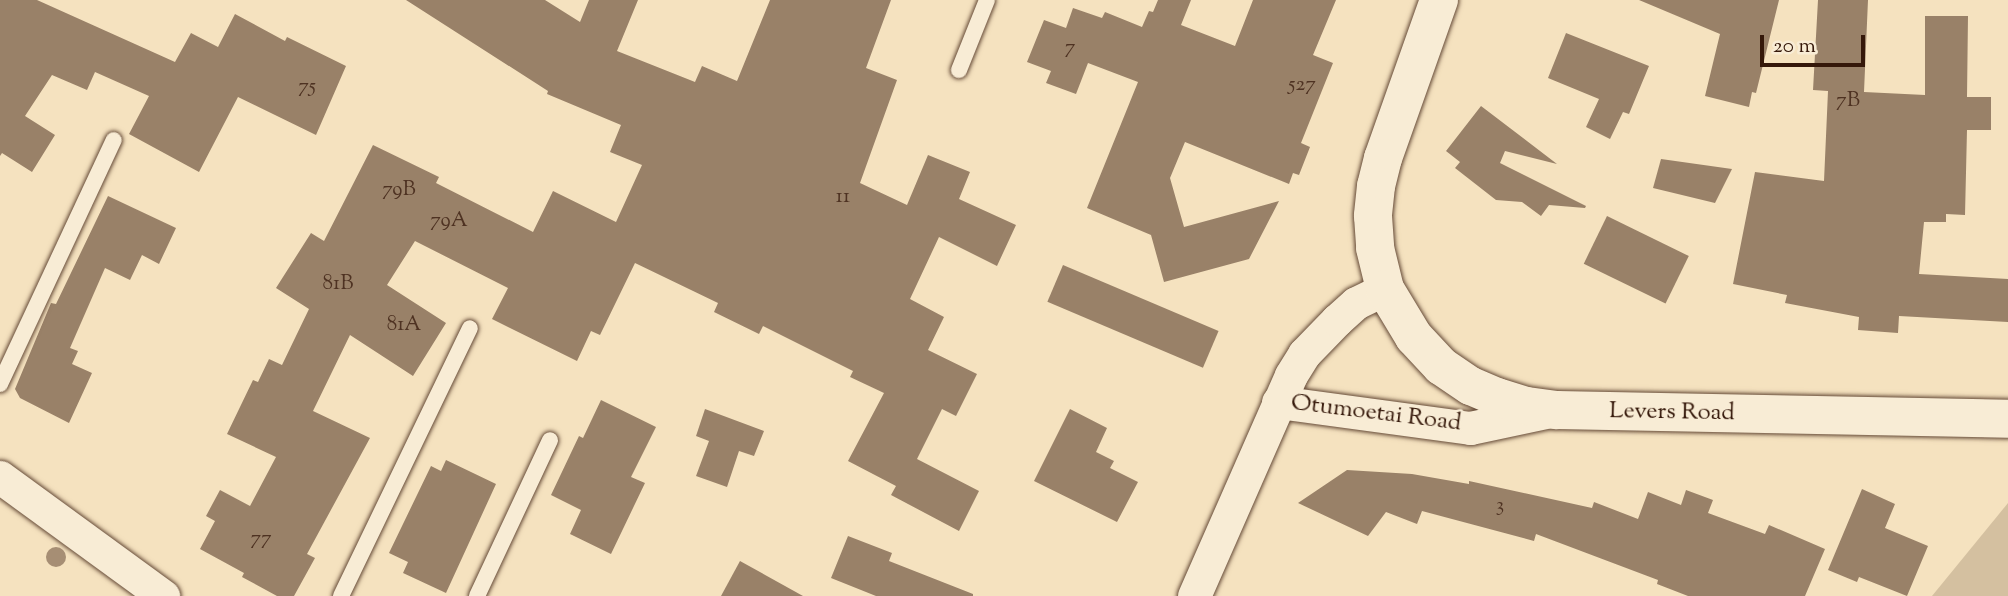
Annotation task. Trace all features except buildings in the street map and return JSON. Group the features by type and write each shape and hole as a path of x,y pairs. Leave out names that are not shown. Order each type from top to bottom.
{"street":[{"path":"1385,289 1376,248 1376,186 1403,96 1439,0"},
{"name":"Otumoetai Road","path":"1194,596 1291,375 1319,337 1356,303 1385,289"},
{"name":"Levers Road","path":"1385,289 1414,337 1441,366 1471,386 1527,406 1557,410 2008,419"},
{"name":"Otumoetai Road","path":"1278,402 1470,428 1557,410"},
{"path":"0,477 163,596"}],"lane":[{"path":"959,70 987,0"},
{"path":"0,384 114,140"},
{"path":"341,596 470,328"},
{"path":"477,596 550,439"}],"shaded area":[{"path":"2008,503 2008,596 1932,596"}]}
